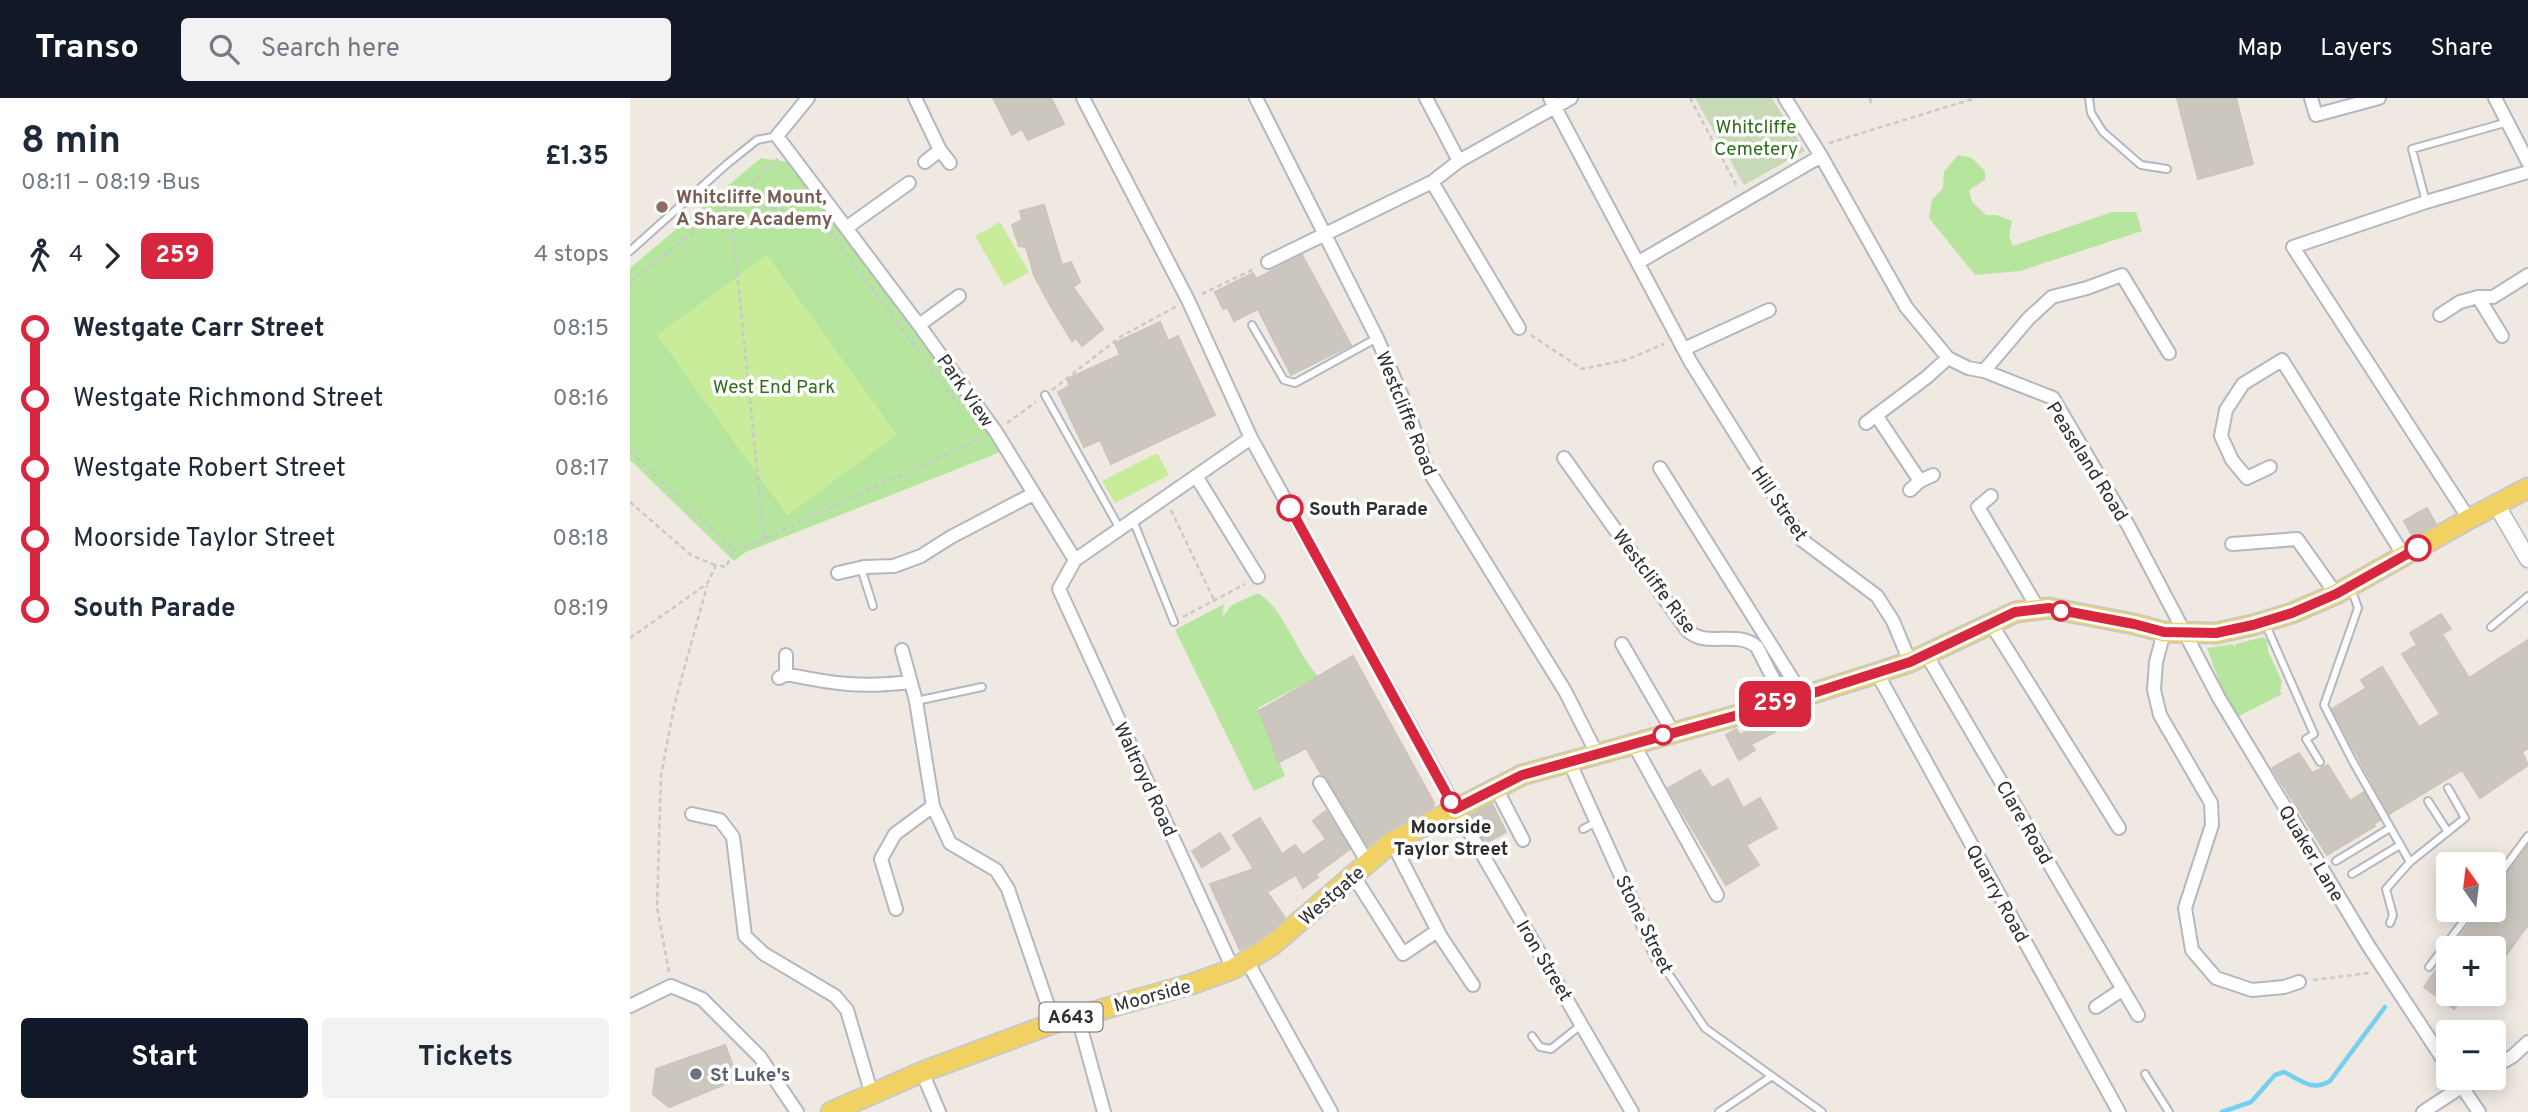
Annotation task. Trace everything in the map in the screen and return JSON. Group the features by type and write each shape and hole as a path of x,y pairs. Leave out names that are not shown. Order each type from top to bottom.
{"main road":[{"name":"Westgate","path":"1272,946 1392,842 1522,775 1877,673 1918,658 2015,612 2049,608 2164,632 2186,634 2216,633 2264,621 2292,613 2343,591 2528,488"},
{"name":"Moorside","path":"872,1094 922,1072 1077,1014 1192,985 1240,965 1272,946"},
{"name":"A643","path":"838,1110 872,1094"}],"street":[{"path":"778,136 808,98"},
{"path":"915,98 940,150 950,163"},
{"path":"1083,98 1188,300 1251,438 1455,809"},
{"name":"Westcliffe Road","path":"1256,98 1377,338 1407,408 1427,468 1565,691 1597,754"},
{"path":"1426,98 1459,161"},
{"path":"1268,262 1432,181 1553,102 1571,98"},
{"name":"Peaseland Road","path":"1785,98 1906,307 1948,358 1968,368 1984,371 2053,398 2129,527 2186,634"},
{"path":"2311,98 2316,115 2379,98"},
{"path":"2495,98 2528,162"},
{"name":"Hill Street","path":"1553,102 1684,349 1802,540 1877,596 1918,658"},
{"name":"Park View","path":"778,136 996,432 1075,560"},
{"path":"925,162 940,150"},
{"path":"1639,262 1744,200 1818,151"},
{"path":"2469,519 2293,247 2426,202 2528,172"},
{"path":"1432,181 1519,328"},
{"path":"846,228 909,183"},
{"path":"1984,371 2029,318 2052,297 2122,275 2169,353"},
{"path":"2440,315 2460,302 2493,297 2528,275"},
{"path":"919,325 959,296"},
{"path":"2479,297 2502,336"},
{"path":"1684,349 1769,310"},
{"path":"1933,475 1915,485 1871,419 1948,358"},
{"path":"2270,467 2247,478 2232,460 2221,436 2226,410 2243,384 2282,360 2404,556"},
{"path":"1075,560 1251,438"},
{"name":"Westcliffe Rise","path":"1564,458 1687,630 1702,639 1743,639 1751,642 1794,699"},
{"path":"1660,468 1794,699"},
{"path":"1196,476 1258,577"},
{"path":"838,573 861,568 894,566 921,555 1033,494"},
{"path":"1991,496 1978,507 2039,610"},
{"path":"2496,504 2528,559"},
{"path":"2232,544 2297,538 2343,591"},
{"name":"Waltroyd Road","path":"1075,560 1059,589 1240,965 1331,1112"},
{"path":"1990,622 2119,828"},
{"path":"2164,632 2156,662 2154,690 2160,715 2211,803 2212,825 2185,908 2192,950 2216,978 2252,990 2284,988 2299,982"},
{"name":"Quaker Lane","path":"2186,634 2219,698 2385,971 2436,1048"},
{"path":"1622,644 1673,732"},
{"path":"902,650 916,701 933,806 950,843 996,870 1008,889 1054,1023"},
{"path":"786,655 783,676 874,687 910,682"},
{"name":"Clare Road","path":"1918,658 2138,1015"},
{"name":"Quarry Road","path":"1877,673 2119,1112"},
{"path":"1633,743 1717,895"},
{"name":"Stone Street","path":"1569,761 1658,958"},
{"path":"1320,783 1403,954 1437,931"},
{"path":"1496,788 1523,840"},
{"path":"896,909 881,859 895,834 933,806"},
{"name":"Iron Street","path":"1455,809 1632,1112"},
{"path":"692,814 720,820 733,837 745,936 764,954 835,996 847,1010 872,1094"},
{"path":"1392,842 1437,931 1473,985"},
{"path":"630,1006 671,986 702,999 760,1057 797,1112"},
{"path":"2096,1007 2123,989"},
{"path":"1077,1014 1104,1112"},
{"path":"2506,1060 2528,1042"},
{"path":"922,1072 939,1112"},
{"path":"2423,1112 2449,1090"},
{"path":"2464,1090 2479,1112"}],"lane":[{"path":"2090,98 2091,113 2103,132 2141,164 2167,169"},
{"path":"2426,202 2412,149 2508,122"},
{"path":"630,251 757,140 778,136"},
{"path":"1252,325 1284,380 1295,383 1377,338"},
{"path":"1045,395 1120,529"},
{"path":"1133,520 1174,622"},
{"path":"861,568 873,606"},
{"path":"2343,591 2358,608 2325,705 2352,760 2410,862"},
{"path":"2491,627 2528,596"},
{"path":"2264,621 2315,734 2306,739 2320,762"},
{"path":"916,701 982,687"},
{"path":"2390,923 2393,915 2386,889 2410,862 2465,818 2448,788"},
{"path":"2428,801 2448,832"},
{"path":"1583,828 1597,822"},
{"path":"2336,861 2390,828"},
{"path":"2506,866 2528,836"},
{"path":"2352,874 2400,845"},
{"path":"2429,967 2463,922"},
{"name":"Stone Street","path":"1658,958 1705,1028 1822,1112"},
{"path":"1532,1036 1540,1047 1550,1049 1582,1024"},
{"path":"2146,1073 2169,1112"},
{"path":"1719,1112 1772,1076"}],"path":[{"path":"1690,98 1744,200"},
{"path":"1870,98 1871,104"},
{"path":"1818,151 1976,98"},
{"path":"630,282 778,161 778,136"},
{"path":"730,202 817,214 809,203"},
{"path":"730,202 764,539"},
{"path":"825,225 966,415"},
{"path":"630,502 691,555 726,567 734,550 764,539 996,432 1120,337 1188,300 1268,262"},
{"path":"1519,328 1582,369 1684,349"},
{"path":"630,451 734,550"},
{"path":"1165,498 1214,600"},
{"path":"671,986 657,907 661,775 675,702 707,584 716,565"},
{"path":"1174,622 1258,577"},
{"path":"630,638 707,584"},
{"path":"2299,982 2385,971"}],"green space":[{"name":"Whitcliffe Cemetery","path":"1695,98 1772,98 1805,151 1744,185"},
{"path":"1958,155 1972,158 1985,171 1985,180 1969,190 1972,202 1986,215 1997,215 2012,221 2009,236 2013,246 2112,212 2136,212 2142,231 2020,271 1975,275 1929,218 1932,200 1943,188 1944,172"},
{"name":"West End Park","path":"761,158 788,162 1003,451 746,552 734,561 630,460 630,268"},
{"path":"1000,222 1029,272 1004,286 975,236"},
{"path":"767,255 897,435 787,515 657,335"},
{"path":"1157,453 1169,475 1115,503 1102,481"},
{"path":"1258,593 1276,610 1318,676 1258,708 1285,776 1254,791 1175,630 1224,604 1222,617 1232,605"},
{"path":"2263,637 2267,640 2268,651 2282,681 2282,694 2237,717 2224,695 2207,648 2233,644 2234,648 2236,644"}],"building":[{"path":"993,98 1051,98 1064,124 1028,140 1022,129 1012,135"},
{"path":"2177,98 2236,98 2253,164 2198,179"},
{"path":"1044,205 1062,265 1071,262 1080,282 1073,287 1103,329 1082,346 1076,338 1072,341 1050,305 1034,275 1026,247 1019,246 1012,225 1022,220 1020,211"},
{"path":"1302,255 1351,345 1291,375 1258,309 1234,321 1227,307 1223,309 1215,292 1253,273 1256,279"},
{"path":"1160,322 1168,341 1178,336 1215,415 1111,464 1100,440 1084,447 1058,392 1070,386 1067,379 1120,355 1115,343"},
{"path":"2427,508 2436,524 2413,537 2404,521"},
{"path":"2441,614 2451,629 2442,634 2469,678 2528,640 2528,748 2522,752 2528,765 2480,798 2462,770 2389,814 2332,709 2366,688 2361,680 2382,667 2419,727 2440,714 2402,654 2417,645 2410,633"},
{"path":"1353,656 1434,803 1433,807 1386,831 1368,846 1306,748 1279,762 1259,711"},
{"path":"1768,720 1775,732 1751,744 1755,750 1739,760 1726,735 1736,729 1740,735"},
{"path":"2299,753 2312,773 2328,765 2350,801 2364,792 2380,820 2375,826 2327,855 2272,768"},
{"path":"1700,770 1712,788 1728,779 1743,808 1760,798 1777,828 1746,845 1759,865 1726,885 1668,788"},
{"path":"1492,804 1506,832 1486,843 1470,816"},
{"path":"1326,811 1350,849 1316,874 1318,877 1303,888 1296,875 1267,892 1285,918 1264,936 1240,950 1210,884 1254,869 1233,835 1260,818 1282,854 1295,845 1303,855 1326,839 1313,821"},
{"path":"1220,833 1230,849 1202,867 1192,851"},
{"path":"2528,846 2528,925 2506,955 2506,936 2461,936 2471,922 2506,922 2506,875"},
{"path":"2436,970 2436,996 2424,987"},
{"name":"St Luke's","path":"725,1045 738,1079 669,1107 653,1094 656,1069"}],"waterway":[{"path":"2222,1112 2251,1102 2275,1075 2284,1072 2312,1085 2330,1081 2385,1007"}],"bus line":[{"name":"259","path":"1290,508 1455,809 1522,775 1785,702 1910,662 2015,612 2049,608 2164,632 2216,633 2292,613 2336,594 2418,548"}],"place":[{"name":"Whitcliffe Mount, A Share Academy","path":"662,207"},
{"name":"South Parade","path":"1290,508"},
{"name":"Moorside Taylor Street","path":"1451,802"},
{"name":"St Luke's","path":"696,1074"}]}
